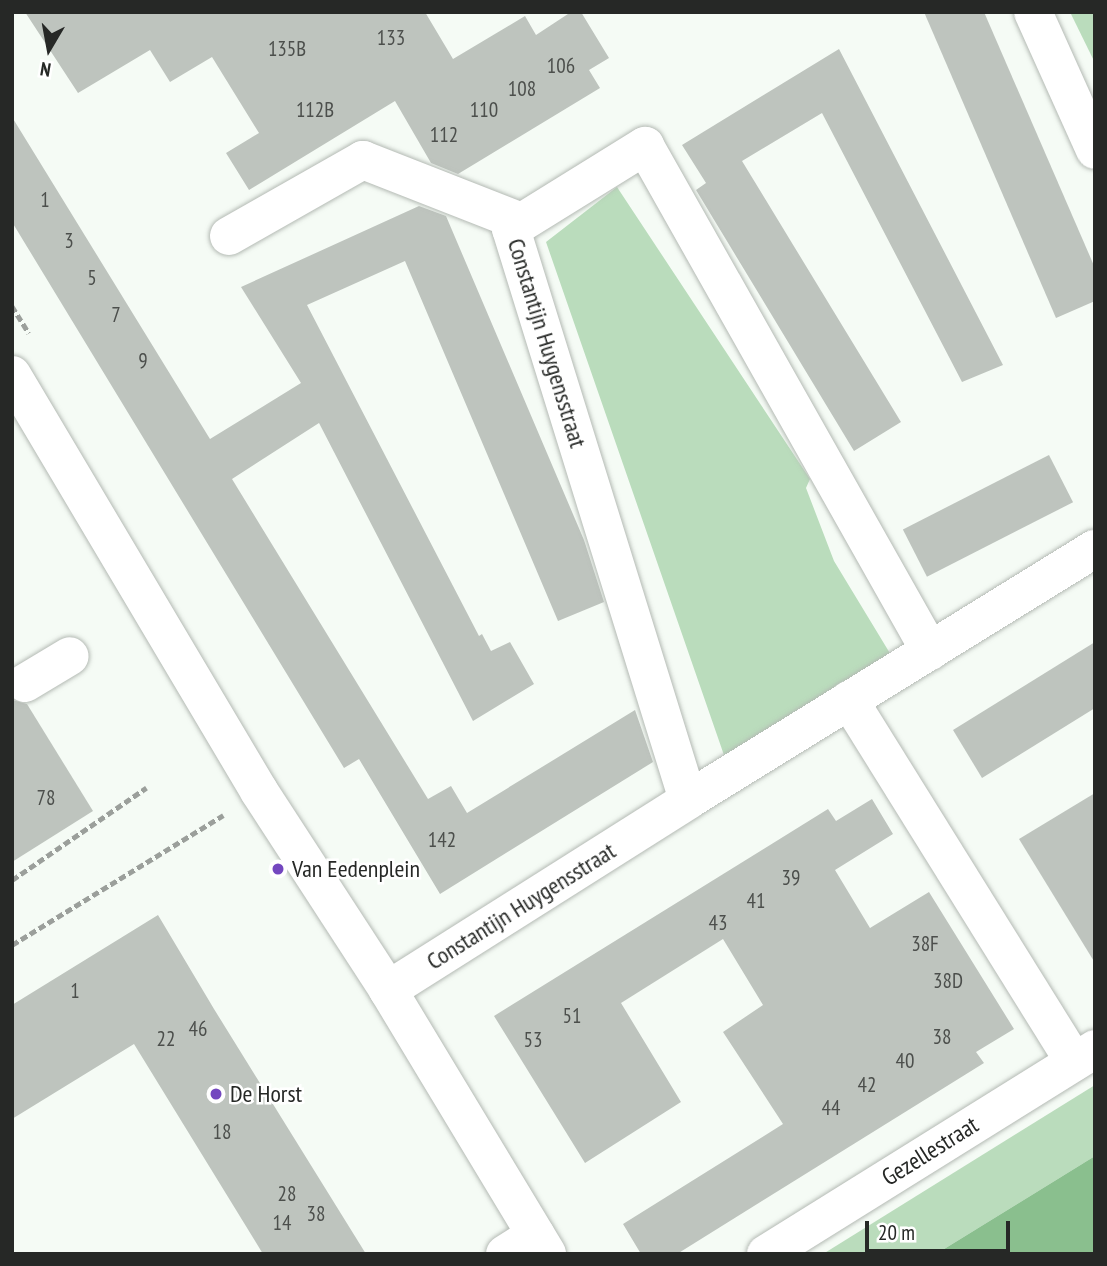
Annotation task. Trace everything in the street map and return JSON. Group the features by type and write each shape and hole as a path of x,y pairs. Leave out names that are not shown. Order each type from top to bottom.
{"street":[{"path":"1033,12 1095,150"},
{"name":"Constantijn Huygensstraat","path":"688,800 511,229 645,146 930,651"},
{"path":"229,236 363,159 521,222"},
{"path":"12,375 260,791 388,990 529,1248"},
{"name":"Constantijn Huygensstraat","path":"388,990 688,800 1095,549"},
{"path":"25,683 70,656"},
{"path":"849,701 1084,1056"},
{"name":"Gezellestraat","path":"766,1254 1084,1056"}],"path":[{"path":"12,880 146,788"},
{"path":"12,945 179,843"}],"shaded area":[{"path":"1070,12 1095,12 1095,63"},
{"path":"617,187 810,479 806,488 834,561 891,655 725,758 546,242"},
{"path":"1095,1085 1095,1156 936,1254 823,1254"},
{"path":"1095,1156 1095,1254 936,1254"}],"building":[{"path":"25,12 425,12 453,59 525,16 536,35 571,12 581,12 609,58 589,70 600,88 458,174 431,163 395,101 249,190 226,153 259,133 212,57 170,82 150,50 78,93"},
{"path":"924,12 984,12 1095,268 1095,301 1056,318"},
{"path":"839,49 1003,365 962,382 822,113 742,161 901,422 854,451 696,190 706,183 682,145"},
{"path":"12,117 210,439 301,383 241,287 419,206 446,216 584,540 604,602 558,621 405,261 307,305 479,636 482,634 491,651 510,642 534,684 473,721 319,423 232,479 428,799 451,786 467,813 635,710 653,762 440,894 359,759 344,768 12,222"},
{"path":"1049,455 1073,502 927,577 903,529"},
{"path":"1095,642 1095,708 982,778 953,730"},
{"path":"12,700 27,704 93,811 12,862"},
{"path":"1095,793 1095,963 1019,839"},
{"path":"872,799 893,834 835,870 870,928 929,892 1014,1029 976,1052 984,1063 677,1254 641,1254 623,1224 783,1124 723,1032 763,1005 723,939 621,1003 681,1102 585,1163 494,1016 828,809 836,821"},
{"name":"De Horst","path":"158,915 366,1254 263,1254 134,1044 12,1119 12,1005"}],"place":[{"name":"Van Eedenplein","path":"278,869"},
{"name":"De Horst","path":"216,1094"}]}
